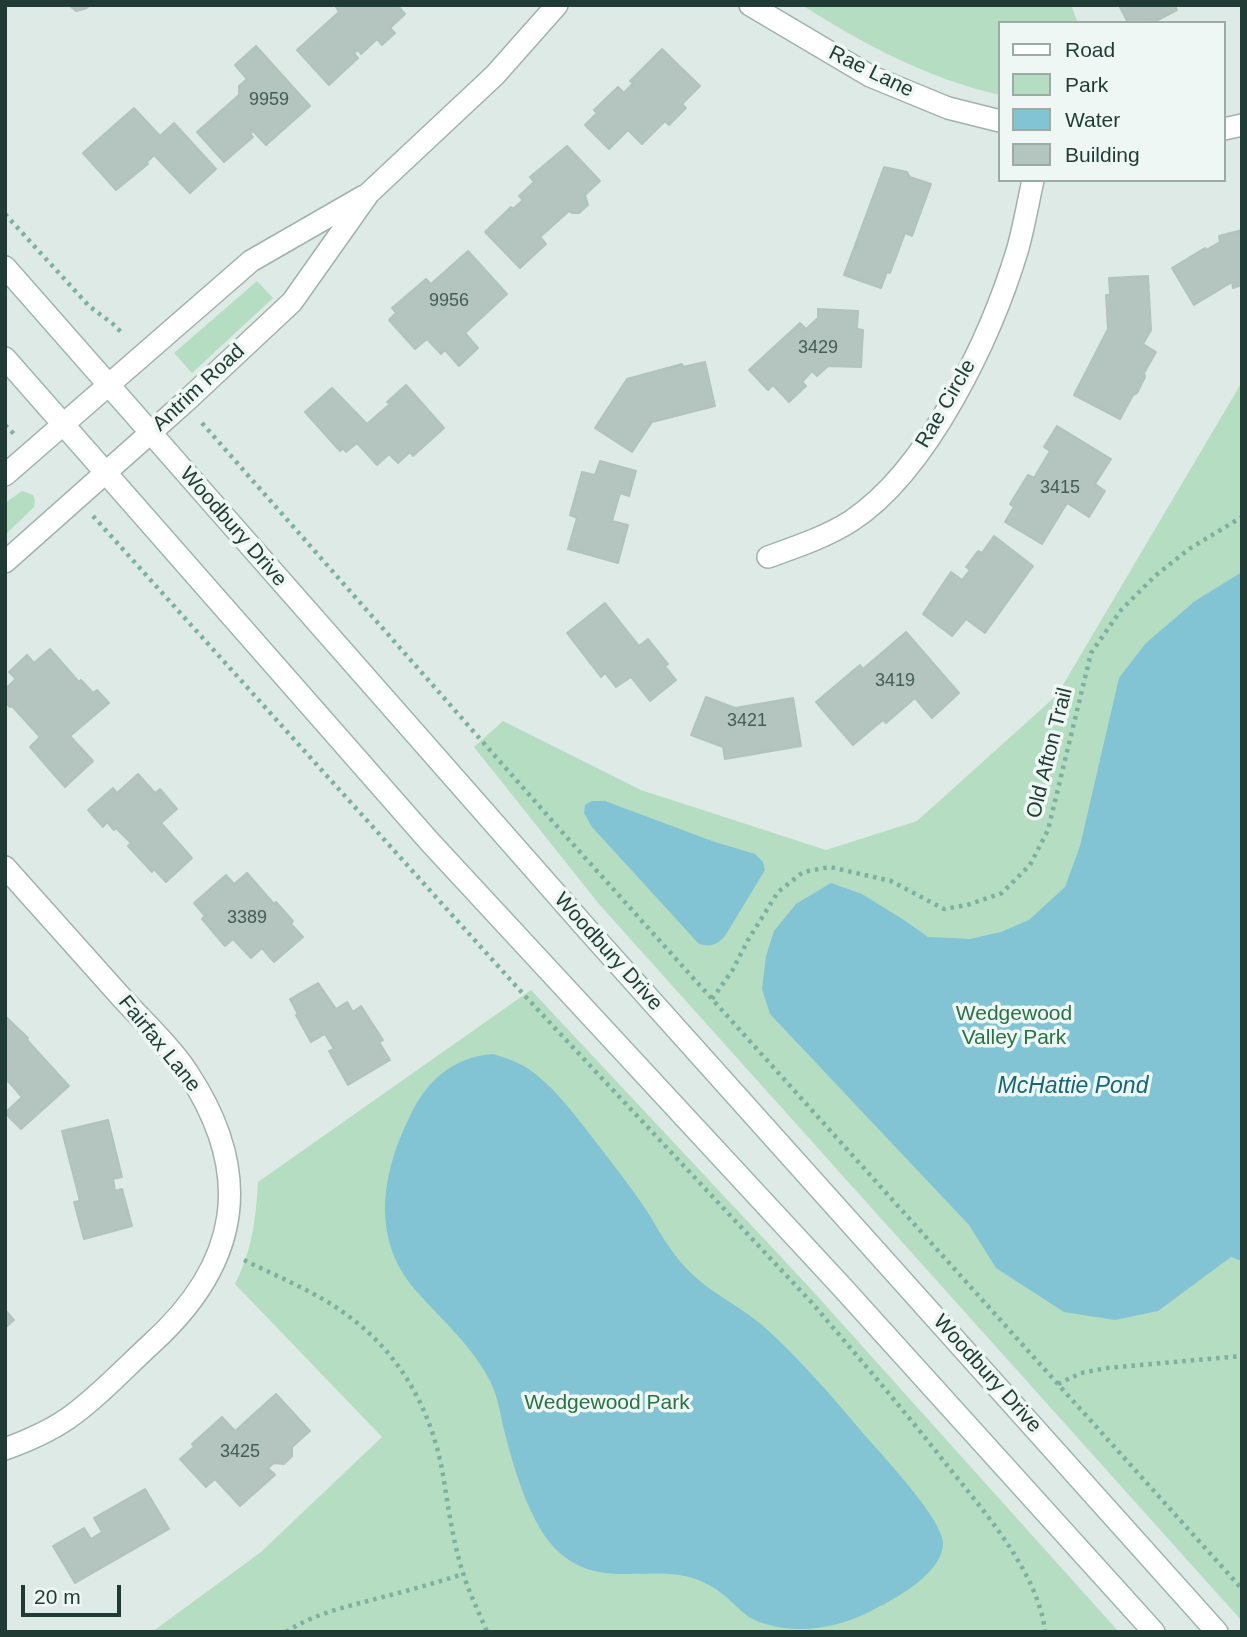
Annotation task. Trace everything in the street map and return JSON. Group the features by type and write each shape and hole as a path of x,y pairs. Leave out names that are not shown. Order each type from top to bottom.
{"main road":[{"name":"Antrim Road","path":"5,562 292,302 369,193 495,75 557,5"},
{"name":"Rae Lane","path":"750,5 870,76 948,108 998,120"},
{"name":"Rae Circle","path":"768,557 849,522 891,487 927,442 965,375 996,309 1018,248 1033,182"},
{"name":"Antrim Road","path":"5,475 251,261 369,193"},
{"name":"Woodbury Drive","path":"5,267 587,929 1217,1632"},
{"path":"5,358 429,841 842,1287 1154,1632"},
{"name":"Fairfax Lane","path":"5,867 186,1070 211,1111 227,1157 231,1201 221,1250 198,1291 173,1324 68,1419 34,1438 5,1449"}],"path":[{"path":"5,214 89,306 117,328"},
{"path":"223,448 712,999 1242,1589"},
{"name":"Old Afton Trail","path":"712,999 736,965 778,892 803,872 830,867 891,881 944,909 967,905 1002,893 1030,865 1048,830 1091,653 1121,610 1155,576 1189,549 1242,517"},
{"path":"128,552 525,996 813,1304 942,1458 1001,1537 1033,1591 1042,1613 1045,1632"},
{"path":"221,1250 312,1292 341,1310 378,1341 397,1364 422,1404 433,1434 463,1574 487,1632"},
{"path":"1058,1384 1081,1373 1107,1368 1242,1356"},
{"path":"286,1632 324,1612 463,1574"}],"green space":[{"path":"802,5 1071,5 1077,21 998,21 998,94 922,70 849,33"},
{"path":"257,281 273,298 192,373 174,353"},
{"name":"Wedgewood Valley Park","path":"1242,382 1241,1620 599,904 474,747 503,721 641,790 826,850 917,821 1057,695"},
{"path":"22,491 33,495 34,507 5,535 5,503"},
{"name":"Wedgewood Park","path":"531,990 810,1288 1119,1632 152,1632 261,1552 382,1437 235,1284 252,1234 258,1182"}],"water":[{"name":"McHattie Pond","path":"1242,572 1242,1261 1231,1257 1158,1311 1115,1320 1064,1312 996,1268 969,1225 770,1014 762,989 766,956 774,931 796,904 831,883 862,894 928,937 970,939 1001,932 1029,920 1065,887 1080,846 1119,678 1146,643 1195,601"},
{"path":"592,801 605,801 755,854 763,862 765,870 722,939 714,945 699,944 592,827 584,813 585,805"},
{"path":"493,1054 523,1066 552,1089 625,1180 686,1268 762,1325 788,1350 826,1390 921,1502 940,1531 943,1542 936,1564 916,1584 857,1618 826,1627 795,1629 779,1627 749,1617 715,1588 690,1578 672,1574 597,1572 561,1554 550,1543 540,1529 525,1496 490,1381 466,1345 404,1274 393,1253 387,1231 385,1209 392,1164 399,1141 416,1105 442,1073 465,1060"}],"building":[{"path":"69,5 89,5 76,11"},
{"path":"335,5 397,5 405,14 390,28 395,33 382,45 377,39 361,54 358,50 354,53 358,58 329,85 297,50 339,12"},
{"path":"1119,5 1177,5 1177,10 1156,21 1127,21"},
{"path":"256,46 310,106 266,145 253,131 250,134 253,137 224,162 197,132 239,95 239,86 247,79 235,65"},
{"path":"662,49 700,86 682,104 686,108 669,125 665,121 642,144 628,130 609,149 585,125 597,113 594,110 618,87 624,93 633,83 630,81"},
{"path":"134,108 160,136 174,123 216,169 190,193 154,155 146,163 148,164 116,190 83,153"},
{"path":"567,146 600,181 585,195 588,205 579,213 569,211 540,237 546,244 520,268 485,232 511,207 513,209 523,200 519,196 534,182 530,177"},
{"path":"884,167 907,172 910,177 931,184 912,236 905,233 890,273 887,272 881,288 844,275"},
{"path":"1242,230 1242,285 1233,288 1232,282 1194,305 1172,268 1220,242 1219,236"},
{"path":"468,251 507,294 465,333 478,348 459,366 445,350 441,354 427,339 415,349 389,320 396,313 392,308 426,279 431,284"},
{"path":"1148,276 1151,330 1143,344 1156,352 1137,393 1133,395 1120,419 1074,395 1108,329 1106,295 1110,295 1109,278"},
{"path":"818,309 858,311 857,329 863,330 861,367 828,366 817,376 812,371 802,382 806,386 789,402 773,385 768,390 749,370 800,323 806,329 818,318"},
{"path":"705,362 715,406 652,422 632,452 595,428 627,379 682,364 683,367"},
{"path":"406,385 444,428 413,456 410,452 398,463 389,454 377,465 357,443 346,452 343,448 340,451 305,412 332,388 367,424 390,404 387,402"},
{"path":"1057,426 1111,459 1095,484 1105,491 1089,517 1067,503 1042,544 1005,522 1014,507 1010,504 1028,475 1034,478 1050,451 1044,447"},
{"path":"600,461 636,471 629,496 620,493 612,521 628,525 618,563 568,549 577,518 570,515 582,472 595,475"},
{"path":"994,536 1033,566 985,633 966,619 952,636 923,614 951,572 962,580 970,570 966,567 978,551 982,553"},
{"path":"605,603 639,646 648,639 668,664 665,666 676,680 650,701 631,677 616,687 605,673 601,677 567,633"},
{"path":"906,632 959,693 932,718 915,698 886,723 883,720 853,745 816,702 860,665 863,669"},
{"path":"50,649 79,682 81,680 93,693 97,690 109,703 70,736 93,761 65,787 30,747 40,737 12,706 5,702 5,689 16,679 9,672 27,655 34,663"},
{"path":"706,697 735,708 793,698 801,746 725,759 723,747 691,735"},
{"path":"138,774 155,793 160,789 177,809 161,823 192,858 166,882 154,869 152,872 128,846 131,843 116,828 114,830 107,822 103,827 88,810 113,788 117,793"},
{"path":"247,873 293,921 291,924 303,937 274,962 262,948 251,958 233,939 225,946 202,919 205,916 194,903 226,875 234,884"},
{"path":"318,983 336,1009 347,1002 353,1012 361,1006 383,1040 379,1042 390,1060 348,1085 329,1051 334,1049 325,1034 311,1042 290,999"},
{"path":"5,1016 28,1038 69,1086 21,1129 5,1113 22,1097 8,1081 5,1083"},
{"path":"108,1120 122,1177 113,1179 115,1191 122,1189 132,1226 84,1239 74,1202 80,1201 62,1131"},
{"path":"5,1310 14,1320 5,1328"},
{"path":"276,1394 310,1431 292,1447 292,1456 284,1464 274,1463 268,1468 275,1475 240,1506 215,1479 206,1487 180,1459 194,1447 192,1444 222,1417 235,1431"},
{"path":"145,1489 169,1529 75,1583 53,1546 84,1528 91,1539 102,1532 94,1518"}]}
